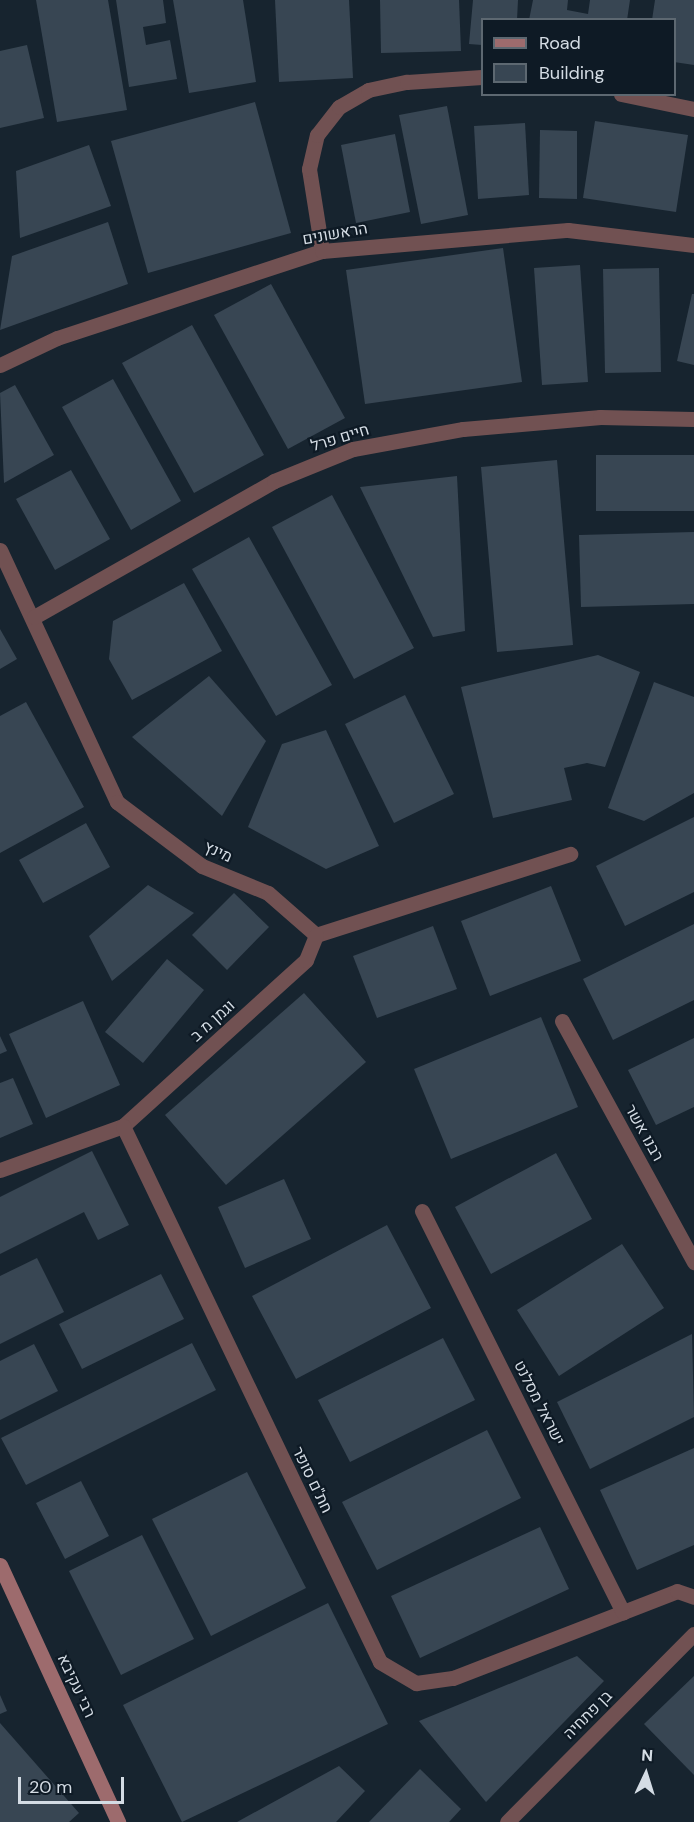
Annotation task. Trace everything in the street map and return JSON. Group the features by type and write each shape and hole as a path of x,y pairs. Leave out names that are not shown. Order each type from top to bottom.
{"street":[{"path":"322,251 309,169 317,135 339,107 368,90 407,82 481,77"},
{"path":"631,96 694,109"},
{"name":"הראשונים","path":"0,365 57,338 322,251 568,230 694,245"},
{"name":"חיים פרל","path":"34,617 274,481 353,449 463,429 578,419 694,420"},
{"name":"מינץ","path":"0,550 34,617 117,802 202,866 268,893 316,935"},
{"path":"316,935 570,854"},
{"name":"וגמן מ ב","path":"123,1126 306,960 316,935"},
{"name":"רבנו אשר","path":"562,1021 694,1262"},
{"path":"0,1170 123,1126"},
{"name":"חת\"ם סופר","path":"123,1126 380,1662 416,1683 453,1678 677,1591 694,1597"},
{"name":"ישראל מסלנט","path":"422,1211 623,1612"},
{"name":"רבי עקיבא","path":"0,1565 118,1822"},
{"name":"בן פתחיה","path":"507,1822 694,1634"}],"building":[{"path":"36,0 108,0 127,110 57,122"},
{"path":"116,0 163,0 166,23 143,27 146,45 170,40 177,79 129,87"},
{"path":"173,0 243,0 256,82 189,93"},
{"path":"275,0 349,0 353,78 279,82"},
{"path":"380,0 459,0 461,51 381,53"},
{"path":"473,0 518,0 517,18 481,18 481,45 469,44"},
{"path":"533,0 568,0 567,10 588,14 590,0 630,0 627,18 529,18"},
{"path":"655,0 694,0 694,65 676,62 676,18 652,18"},
{"path":"27,45 44,118 0,128 0,51"},
{"path":"255,102 291,233 148,273 111,141"},
{"path":"447,106 468,215 421,224 399,115"},
{"path":"595,121 688,135 676,212 583,198"},
{"path":"525,123 529,195 478,199 474,126"},
{"path":"540,130 577,131 577,199 539,198"},
{"path":"395,134 410,212 356,223 341,145"},
{"path":"89,145 111,206 20,238 16,171"},
{"path":"108,222 128,284 0,330 12,256"},
{"path":"503,248 522,382 365,404 346,270"},
{"path":"580,265 588,382 542,385 534,268"},
{"path":"659,268 661,372 605,373 603,269"},
{"path":"271,284 345,418 288,449 214,315"},
{"path":"692,294 694,294 694,365 677,361"},
{"path":"192,325 264,455 194,493 122,363"},
{"path":"113,379 181,501 131,530 62,407"},
{"path":"15,385 54,455 4,483 0,393"},
{"path":"596,455 694,455 694,511 596,511"},
{"path":"557,460 573,645 497,652 481,467"},
{"path":"71,470 110,539 55,570 16,499"},
{"path":"457,476 465,631 433,637 360,487"},
{"path":"332,495 414,648 354,679 272,527"},
{"path":"694,532 694,604 581,607 579,535"},
{"path":"249,537 332,685 276,716 192,569"},
{"path":"184,583 222,651 132,700 109,659 113,621"},
{"path":"0,629 17,659 0,669"},
{"path":"598,655 640,672 605,767 587,763 564,768 572,800 493,818 461,687"},
{"path":"209,676 266,741 222,816 132,737"},
{"path":"654,682 694,697 694,793 644,821 608,808"},
{"path":"405,695 454,794 394,823 345,724"},
{"path":"26,702 84,807 0,853 0,716"},
{"path":"326,730 379,846 326,869 248,827 282,744"},
{"path":"694,817 694,892 625,926 596,866"},
{"path":"86,823 110,867 43,903 19,860"},
{"path":"148,885 194,913 112,981 89,936"},
{"path":"551,886 581,961 490,996 461,921"},
{"path":"234,893 269,927 227,970 192,935"},
{"path":"694,924 694,1000 613,1040 583,979"},
{"path":"433,926 457,989 377,1018 353,956"},
{"path":"167,959 204,990 143,1063 105,1032"},
{"path":"304,993 366,1062 226,1185 165,1115"},
{"path":"83,1001 120,1085 46,1118 9,1034"},
{"path":"541,1017 578,1107 451,1159 414,1069"},
{"path":"0,1036 7,1051 0,1054"},
{"path":"694,1038 694,1107 656,1125 628,1070"},
{"path":"13,1078 33,1124 0,1138 0,1083"},
{"path":"92,1151 129,1225 98,1240 84,1212 0,1254 0,1197"},
{"path":"556,1153 592,1219 491,1274 455,1207"},
{"path":"284,1179 311,1239 245,1268 218,1207"},
{"path":"387,1225 431,1308 296,1379 252,1296"},
{"path":"622,1244 664,1308 559,1376 517,1310"},
{"path":"37,1258 64,1312 0,1344 0,1276"},
{"path":"161,1274 184,1319 82,1369 59,1324"},
{"path":"692,1334 694,1417 590,1469 557,1402"},
{"path":"443,1338 475,1400 350,1462 318,1400"},
{"path":"192,1343 216,1390 26,1485 1,1438"},
{"path":"34,1344 58,1391 0,1420 0,1361"},
{"path":"487,1430 521,1498 377,1570 342,1502"},
{"path":"694,1448 694,1545 637,1570 600,1490"},
{"path":"247,1472 306,1588 211,1636 152,1519"},
{"path":"81,1481 109,1536 65,1559 36,1503"},
{"path":"540,1527 569,1589 420,1658 391,1596"},
{"path":"142,1535 194,1639 121,1675 69,1571"},
{"path":"328,1603 388,1724 182,1822 123,1705"},
{"path":"577,1656 604,1681 486,1802 419,1721"},
{"path":"694,1676 694,1775 644,1724"},
{"path":"0,1695 7,1711 0,1714"},
{"path":"0,1723 79,1813 69,1822 0,1822"},
{"path":"339,1766 365,1791 336,1822 237,1822"},
{"path":"420,1769 461,1809 449,1822 369,1822"}]}
